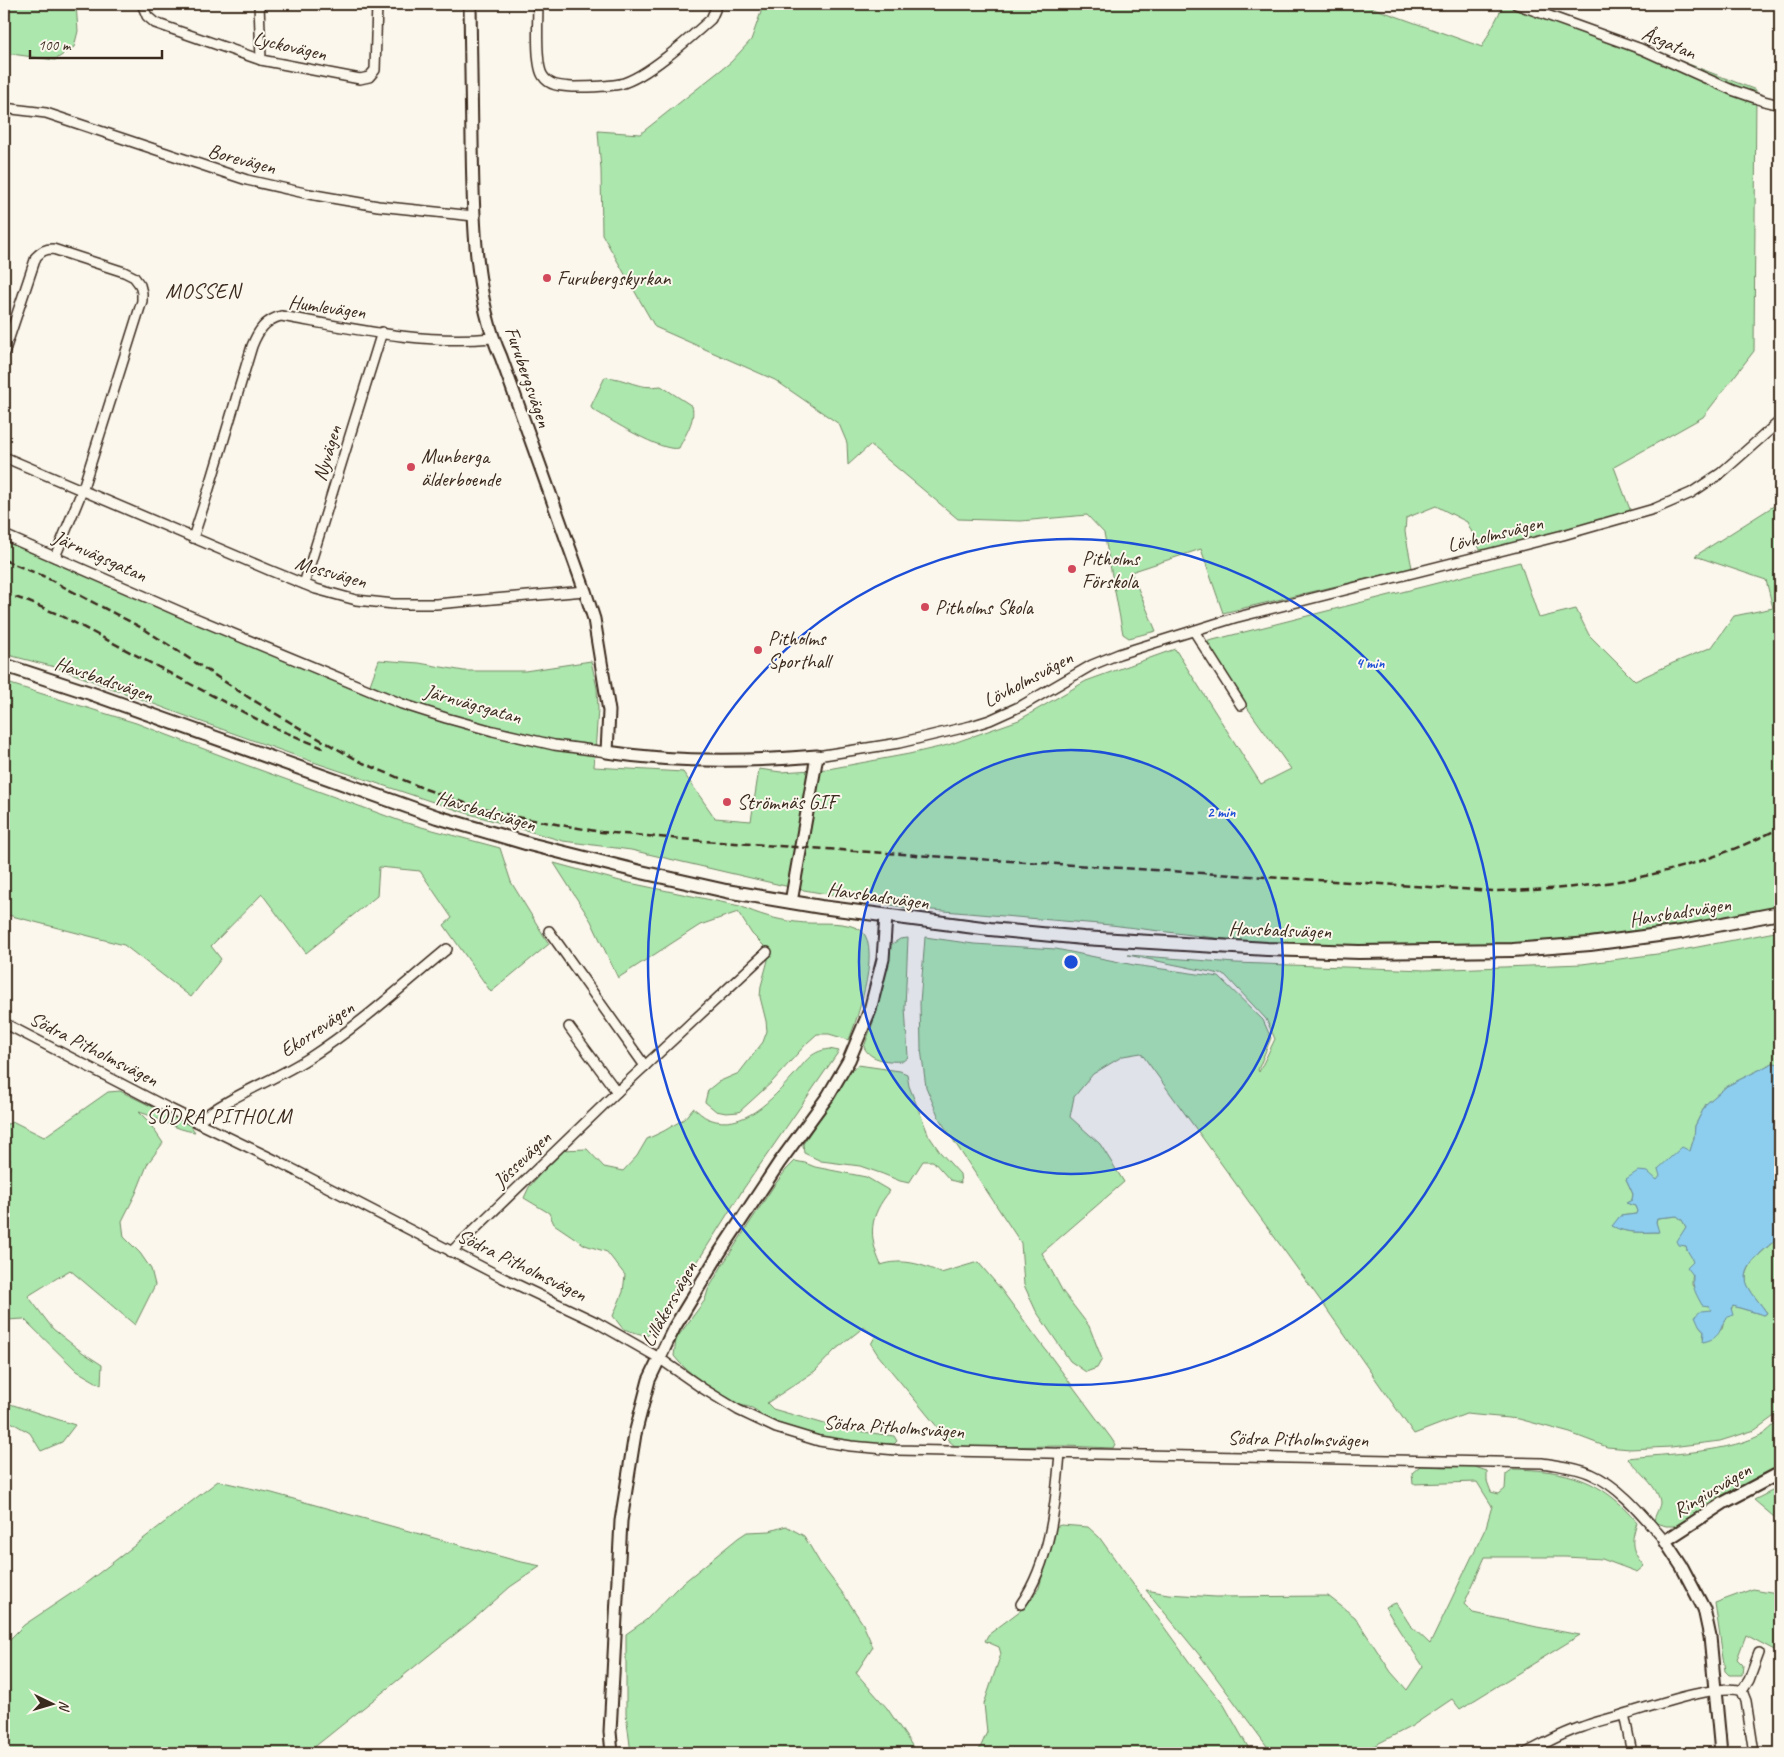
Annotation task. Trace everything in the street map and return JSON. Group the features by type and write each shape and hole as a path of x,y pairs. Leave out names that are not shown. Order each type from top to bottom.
{"main road":[{"name":"Havsbadsvägen","path":"4,665 90,693 437,817 529,844 726,891 886,916 1083,938 1259,949 1359,952 1513,950 1590,944 1681,932 1780,913"}],"street":[{"name":"Lyckovägen","path":"142,4 147,16 154,23 261,60 360,79 365,79 375,70 377,4"},
{"path":"259,4 261,60"},
{"name":"Furubergsvägen","path":"470,4 474,216 479,267 492,338 501,357 594,619 609,711 608,752"},
{"path":"538,4 539,66 543,76 549,83 560,86 601,87 622,84 643,73 711,20 715,4"},
{"name":"Åsgatan","path":"1516,4 1641,49 1732,90 1780,105"},
{"name":"Borevägen","path":"4,120 6,108 46,114 72,121 193,164 247,180 309,194 378,206 474,216"},
{"path":"4,353 36,257 47,249 53,249 124,272 134,277 140,285 142,301 82,492 55,557"},
{"name":"Humlevägen","path":"193,538 252,346 258,333 272,319 281,316 382,332 458,341 492,338"},
{"name":"Nyvägen","path":"304,584 382,332"},
{"name":"Lövholmsvägen","path":"817,756 915,740 990,720 1023,706 1077,673 1106,659 1234,618 1563,535 1654,509 1691,493 1721,474 1780,421"},
{"name":"Mossvägen","path":"4,457 82,492 304,584 356,600 394,604 436,604 585,591"},
{"name":"Järnvägsgatan","path":"4,535 183,613 402,704 493,731 554,745 642,757 742,760 817,756"},
{"path":"1194,631 1241,706"},
{"path":"791,902 817,756"},
{"name":"Lillåkersvägen","path":"612,1753 610,1732 621,1521 635,1434 649,1380 674,1328 720,1252 779,1163 828,1096 849,1060 870,1010 883,959 886,916"},
{"path":"549,930 645,1066"},
{"name":"Ekorrevägen","path":"197,1122 210,1111 229,1100 267,1082 309,1058 376,1010 446,949"},
{"name":"Jössevägen","path":"451,1252 617,1092 767,952"},
{"name":"Södra Pitholmsvägen","path":"4,1023 277,1161 451,1252 596,1322 659,1358 738,1410 776,1428 819,1441 896,1450 1542,1463 1592,1474 1610,1485 1628,1501 1665,1541 1682,1566 1704,1609 1710,1637 1721,1753"},
{"path":"569,1027 617,1092"},
{"path":"1021,1604 1030,1591 1046,1546 1053,1519 1060,1453"},
{"name":"Ringiusvägen","path":"1665,1541 1725,1502 1780,1473"},
{"path":"1742,1691 1749,1680 1758,1653"},
{"path":"1526,1753 1556,1737 1581,1727 1674,1699 1736,1688 1742,1691 1746,1701 1754,1753"},
{"path":"1624,1714 1632,1753"}],"green space":[{"path":"4,4 76,4 78,31 74,47 55,60 4,53"},
{"path":"759,4 1362,4 1482,47 1504,4 1524,4 1634,43 1756,90 1754,351 1703,417 1614,467 1634,520 1484,558 1467,522 1436,506 1406,518 1405,532 1412,568 1223,613 1201,549 1131,572 1156,631 1129,638 1123,634 1104,533 1087,515 1021,521 958,519 870,445 848,465 847,443 839,424 775,380 655,327 602,234 598,131 640,134 731,62 751,40 761,12"},
{"path":"605,377 645,386 661,386 692,406 691,422 679,448 671,448 648,440 592,409 591,406"},
{"path":"1780,502 1780,906 1664,930 1553,942 1429,946 1280,946 1111,925 908,908 798,889 631,850 563,841 466,813 319,764 55,667 4,654 4,536 368,690 379,660 419,663 464,671 525,671 591,661 597,688 598,709 594,767 683,772 715,818 751,821 759,769 781,772 828,769 948,745 1019,720 1086,681 1175,649 1261,784 1291,769 1201,643 1520,562 1539,618 1576,609 1589,635 1635,681 1712,647 1734,616 1773,608 1766,580 1695,556"},
{"path":"4,682 136,723 403,822 500,848 511,882 549,944 491,992 444,925 452,918 420,871 379,867 377,896 306,953 262,894 211,946 221,959 191,997 124,945 4,914"},
{"path":"554,863 620,881 740,906 782,920 803,923 835,923 857,928 865,935 869,947 869,963 858,1015 849,1040 829,1034 817,1034 772,1082 739,1112 726,1113 716,1111 705,1102 708,1090 718,1082 739,1073 763,1042 767,1031 760,997 768,960 764,946 752,934 738,912 700,925 618,978 591,921"},
{"path":"1780,931 1780,1064 1773,1063 1727,1086 1706,1104 1695,1126 1690,1152 1657,1180 1626,1179 1633,1194 1632,1200 1627,1203 1635,1206 1637,1211 1636,1214 1620,1216 1613,1226 1629,1231 1658,1232 1657,1218 1677,1216 1682,1220 1686,1227 1682,1235 1681,1245 1686,1246 1693,1260 1692,1285 1712,1310 1699,1325 1704,1331 1703,1338 1722,1329 1724,1321 1733,1306 1764,1315 1767,1313 1748,1287 1746,1280 1747,1272 1756,1258 1780,1236 1780,1412 1755,1430 1720,1441 1671,1447 1630,1449 1607,1447 1570,1433 1519,1419 1466,1414 1414,1434 1323,1304 1141,1053 1123,1056 1093,1074 1074,1097 1070,1117 1100,1144 1124,1182 1042,1253 1063,1292 1089,1326 1102,1359 1097,1368 1086,1372 1070,1361 1036,1311 1024,1285 1021,1243 940,1120 926,1087 921,1049 920,1003 925,937 974,944 1056,949 1134,965 1219,977 1263,1020 1271,1038 1258,1070 1259,1072 1275,1039 1266,1019 1225,975 1128,955 1236,963 1425,970 1582,964 1672,952"},
{"path":"908,938 905,1007 908,1057 903,1061 881,1060 867,1052 864,1047 877,1011 884,959 889,946 900,939"},
{"path":"829,1049 839,1051 744,1188 655,1329 647,1336 623,1329 613,1316 623,1292 625,1275 607,1252 585,1245 554,1224 549,1213 524,1198 529,1187 561,1150 587,1149 604,1167 623,1171 637,1156 647,1139 684,1119 693,1108 707,1118 722,1122 734,1121 745,1117 766,1103 812,1055"},
{"path":"858,1065 900,1071 907,1074 909,1086 929,1136 940,1152 960,1174 961,1183 950,1180 933,1161 923,1161 909,1183 860,1166 821,1161 804,1153 803,1144 848,1073"},
{"path":"120,1091 190,1125 195,1132 180,1129 139,1112 148,1121 163,1143 148,1163 122,1221 124,1237 140,1253 151,1269 155,1285 135,1325 70,1270 28,1296 53,1329 102,1365 101,1385 77,1371 24,1319 7,1320 4,1323 4,1175 10,1169 10,1159 4,1151 4,1125 14,1122 44,1137 108,1092"},
{"path":"795,1161 866,1177 890,1191 878,1209 873,1226 874,1245 881,1265 897,1262 912,1263 941,1273 978,1262 1000,1288 1111,1438 1115,1444 1113,1448 955,1446 878,1355 871,1344 875,1337 864,1327 835,1350 815,1371 767,1403 773,1409 842,1429 894,1436 897,1441 894,1444 847,1441 816,1435 768,1420 752,1408 737,1404 703,1383 687,1370 674,1356 676,1339 705,1300 708,1290 723,1264 773,1187"},
{"path":"4,1402 75,1425 62,1442 41,1451 30,1433 4,1418"},
{"path":"1780,1419 1780,1466 1724,1496 1675,1526 1666,1526 1654,1522 1660,1503 1659,1497 1647,1479 1627,1458 1679,1454 1735,1444 1766,1432"},
{"path":"1420,1466 1472,1466 1487,1471 1487,1481 1491,1492 1499,1494 1505,1489 1506,1474 1513,1469 1550,1472 1582,1480 1610,1496 1624,1507 1637,1522 1633,1545 1636,1555 1644,1566 1637,1572 1602,1559 1485,1557 1464,1604 1473,1613 1580,1635 1460,1709 1452,1699 1412,1726 1360,1753 1272,1753 1201,1657 1146,1590 1168,1594 1216,1597 1328,1596 1355,1617 1391,1672 1407,1690 1423,1666 1385,1607 1396,1603 1410,1625 1430,1644 1486,1527 1492,1506 1477,1482 1413,1484 1412,1473"},
{"path":"218,1481 272,1493 541,1566 510,1587 474,1619 307,1753 4,1753 4,1645 24,1625 81,1587"},
{"path":"1780,1487 1780,1522 1754,1500"},
{"path":"1061,1525 1088,1527 1099,1537 1190,1663 1224,1705 1248,1747 1254,1753 978,1753 987,1732 984,1704 1001,1654 999,1647 985,1641 988,1635 1025,1607 1039,1588 1055,1527"},
{"path":"786,1526 804,1536 820,1563 863,1624 873,1647 856,1673 887,1708 917,1753 631,1753 626,1714 626,1634 646,1620 678,1587 738,1538 747,1532 770,1531"},
{"path":"1753,1589 1777,1593 1780,1590 1780,1653 1746,1635 1737,1659 1743,1665 1742,1675 1729,1675 1725,1671 1715,1603"}],"water":[{"path":"1773,1063 1780,1064 1780,1236 1756,1258 1747,1272 1746,1279 1750,1290 1767,1313 1764,1315 1733,1306 1731,1308 1733,1315 1728,1317 1719,1333 1711,1340 1703,1342 1704,1331 1695,1316 1701,1311 1711,1310 1709,1306 1702,1305 1698,1298 1694,1287 1693,1275 1687,1267 1693,1261 1686,1246 1679,1245 1677,1241 1686,1227 1682,1220 1677,1216 1657,1218 1656,1222 1659,1232 1629,1231 1612,1226 1620,1216 1636,1214 1637,1211 1635,1206 1626,1203 1632,1200 1633,1194 1626,1179 1638,1171 1648,1172 1657,1180 1660,1176 1658,1169 1682,1147 1690,1151 1695,1126 1706,1104 1727,1086"}],"railway":[{"path":"4,560 43,576 144,629 248,697 363,763 425,789 465,803 516,817 601,832 704,841 1494,891 1569,887 1641,877 1711,858 1780,828"},
{"path":"4,593 60,615 266,724 323,748"}],"place":[{"name":"Furubergskyrkan","path":"547,278"},
{"name":"Munberga älderboende","path":"411,467"},
{"name":"Pitholms Förskola","path":"1072,569"},
{"name":"Pitholms Skola","path":"925,607"},
{"name":"Pitholms Sporthall","path":"758,650"},
{"name":"Strömnäs GIF","path":"727,802"}],"district":[{"name":"MOSSEN","path":"203,291"},
{"name":"SÖDRA PITHOLM","path":"219,1116"}]}
